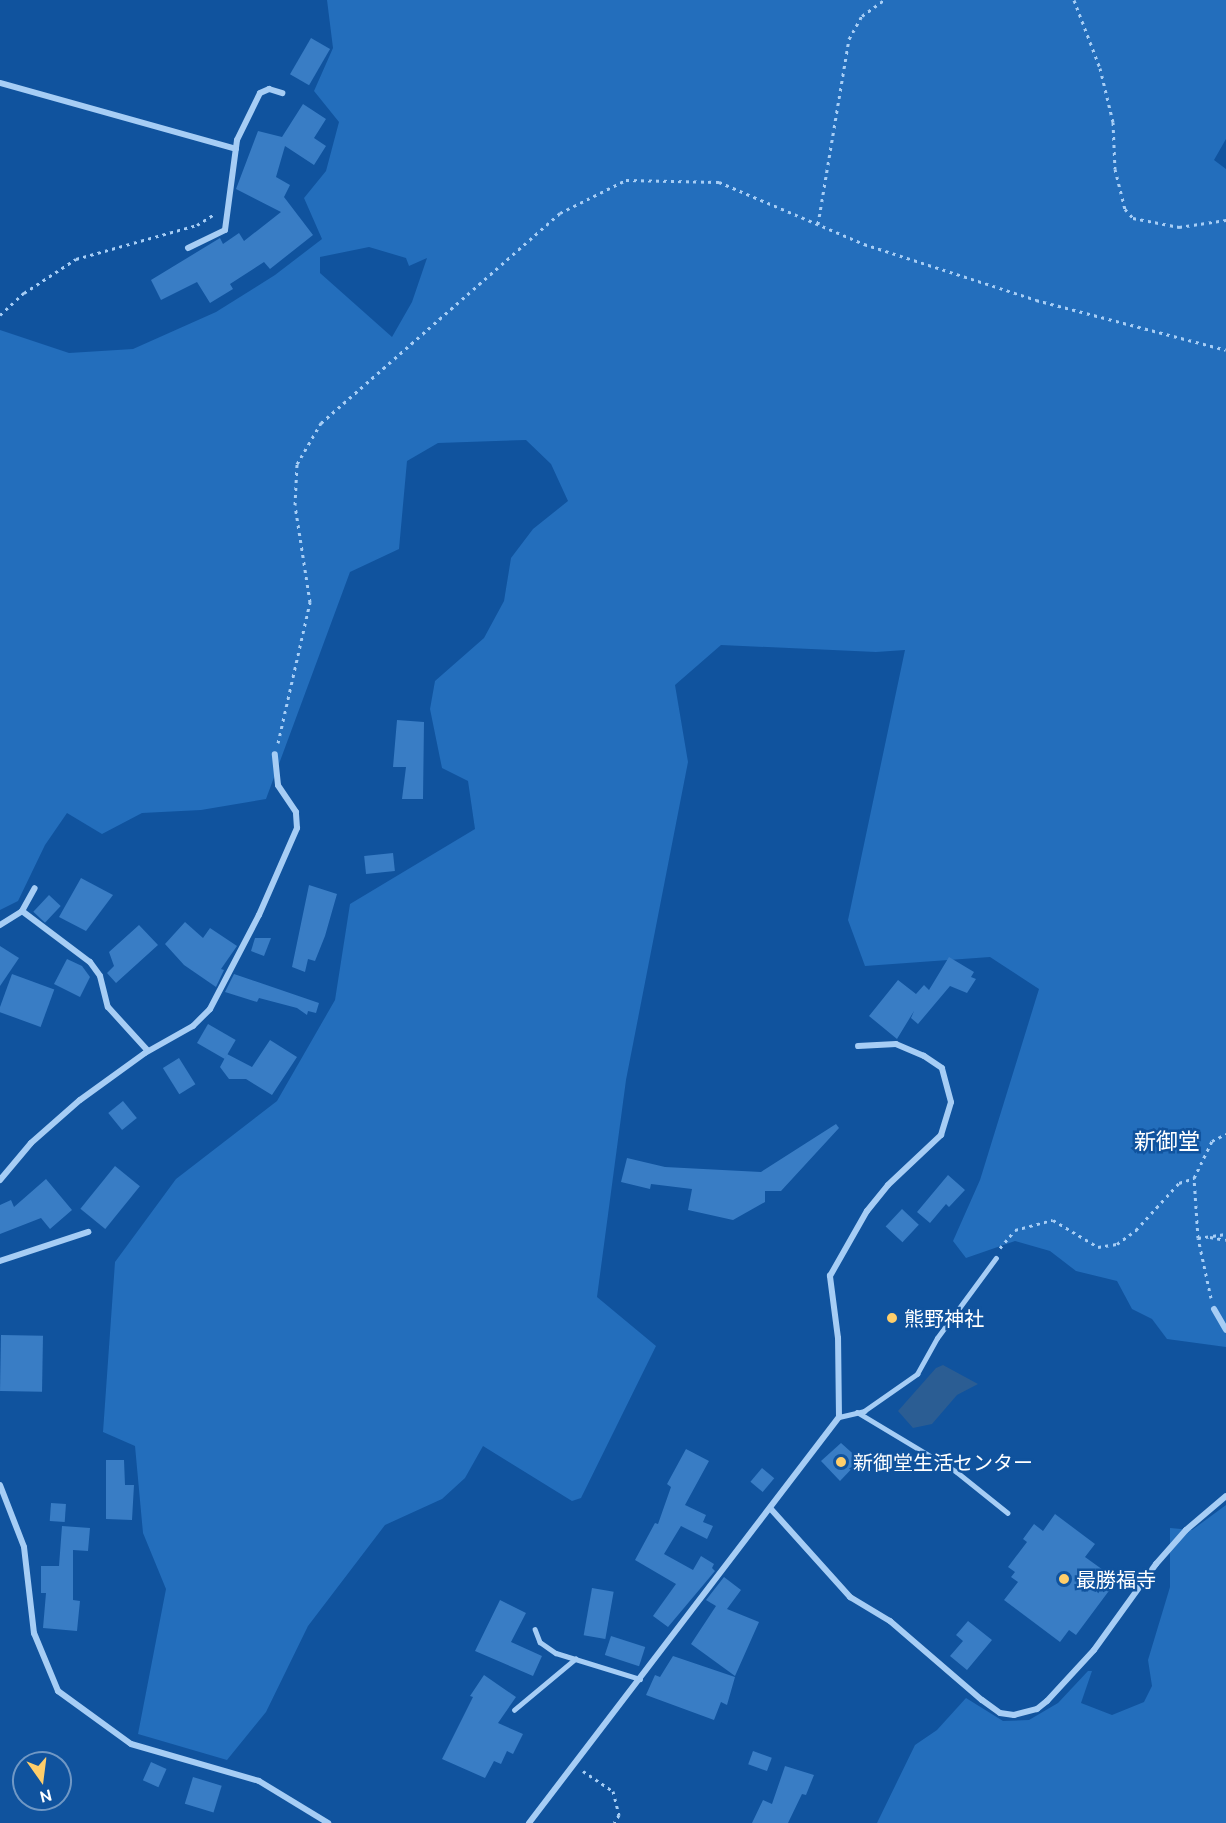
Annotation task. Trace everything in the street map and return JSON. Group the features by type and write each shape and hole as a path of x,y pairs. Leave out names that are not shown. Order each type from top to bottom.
{"street":[{"path":"0,83 236,148"},
{"path":"188,248 225,230 236,148 260,93 269,89 282,93"},
{"path":"0,1180 31,1143 72,1108 148,1051 193,1026 210,1009 293,841 296,812 278,785 275,754"},
{"path":"0,925 22,910 35,888"},
{"path":"22,910 90,962 100,976 108,1007 148,1051"},
{"path":"529,1823 839,1417 837,1338 830,1276 867,1211 941,1135 951,1102 942,1068 924,1056 896,1044 858,1046"},
{"path":"0,1261 88,1232"},
{"path":"1214,1309 1226,1330"},
{"path":"0,1485 24,1547 34,1633 58,1691 131,1744 260,1781 328,1823"},
{"path":"770,1508 850,1597 890,1621 991,1707 1000,1713 1014,1715 1037,1709 1047,1701 1094,1650 1156,1564 1186,1530 1226,1496"}],"lane":[{"path":"839,1417 857,1412 888,1396 916,1374 937,1338 996,1258"},
{"path":"857,1412 957,1472 1008,1513"},
{"path":"535,1629 540,1642 575,1659 640,1679"},
{"path":"514,1710 575,1659"}],"path":[{"path":"818,224 849,39 862,16 884,0"},
{"path":"1074,0 1100,69 1113,122 1115,169 1125,209 1133,218 1179,227 1226,220"},
{"path":"275,754 310,602 296,505 297,464 321,423 560,213 626,180 719,182 864,244 1036,300 1226,350"},
{"path":"0,315 24,292 76,259 197,225 220,207"},
{"path":"1214,1309 1198,1238 1194,1178 1212,1141 1226,1134"},
{"path":"996,1258 1001,1245 1015,1230 1053,1220 1098,1247 1117,1244 1136,1230 1179,1183 1194,1178"},
{"path":"1198,1238 1226,1233"},
{"path":"1209,1237 1226,1240"},
{"path":"574,1765 614,1791 619,1815 614,1823"}],"shaded area":[{"path":"327,0 1226,0 1226,139 1214,160 1226,169 1226,1347 1167,1339 1152,1319 1132,1309 1117,1281 1076,1271 1050,1251 1015,1241 966,1258 953,1241 980,1180 1039,989 990,957 865,966 848,920 905,650 876,652 721,645 675,685 688,762 626,1080 597,1297 656,1346 581,1498 572,1501 483,1446 465,1478 442,1499 385,1525 308,1626 266,1712 227,1760 138,1734 166,1589 143,1533 135,1446 103,1432 115,1262 176,1179 277,1101 335,1000 350,904 475,829 468,781 442,768 430,709 435,681 484,638 504,601 511,558 533,529 568,501 551,464 526,440 438,443 407,461 399,549 350,572 266,799 201,810 142,813 102,834 67,813 45,845 18,901 0,910 0,330 69,353 133,349 216,312 275,275 322,239 304,198 326,171 339,122 314,91 333,48","holes":["369,247 406,258 409,266 427,258 412,302 392,337 320,273 320,257"]},
{"path":"943,1365 978,1384 957,1395 932,1424 913,1428 898,1411 936,1368"},
{"path":"1226,1505 1226,1823 877,1823 915,1745 937,1730 966,1698 1003,1721 1029,1720 1058,1703 1088,1671 1092,1671 1081,1703 1112,1715 1144,1702 1152,1686 1148,1660 1170,1587 1170,1528 1192,1530"}],"building":[{"path":"311,38 330,49 309,85 290,74"},
{"path":"303,104 326,119 314,138 326,146 314,165 285,146 276,177 290,185 284,197 313,235 270,269 264,262 230,284 233,289 210,303 197,282 161,300 151,280 220,238 223,244 239,233 244,241 281,212 236,189 258,131 282,137"},
{"path":"397,720 424,722 423,799 402,799 406,767 393,767"},
{"path":"393,853 395,871 366,874 364,856"},
{"path":"81,878 113,895 86,931 59,917"},
{"path":"309,885 337,894 315,961 308,959 305,972 292,967"},
{"path":"49,895 61,906 45,923 33,912"},
{"path":"185,922 203,938 210,928 237,946 221,969 224,970 216,987 184,965 165,944"},
{"path":"139,925 158,945 116,983 107,973 114,966 109,952"},
{"path":"255,938 271,938 264,956 251,951"},
{"path":"0,946 19,958 0,986"},
{"path":"949,957 974,972 971,977 976,979 967,993 950,986 918,1024 911,1018 914,1011 897,1039 869,1016 898,980 916,994 924,985 929,990"},
{"path":"67,959 82,966 90,977 80,997 54,984"},
{"path":"12,974 54,989 41,1027 0,1012"},
{"path":"234,974 319,1003 316,1013 308,1011 307,1015 297,1008 259,998 257,1002 225,992"},
{"path":"208,1024 236,1040 225,1059 197,1043"},
{"path":"270,1040 297,1057 272,1095 246,1079 229,1079 220,1067 227,1054 252,1067"},
{"path":"179,1058 195,1084 179,1094 163,1068"},
{"path":"123,1101 137,1118 122,1130 108,1113"},
{"path":"836,1124 839,1128 781,1191 765,1191 765,1202 733,1220 688,1210 692,1189 651,1184 650,1189 621,1182 627,1158 665,1167 761,1172"},
{"path":"115,1166 140,1186 105,1229 80,1209"},
{"path":"948,1175 965,1190 949,1207 946,1204 930,1223 917,1212"},
{"path":"46,1179 72,1210 50,1229 41,1218 0,1234 0,1205 11,1200 14,1207"},
{"path":"902,1209 919,1225 902,1242 886,1227"},
{"path":"1,1335 43,1336 42,1392 0,1391"},
{"name":"新御堂生活センター","path":"841,1443 860,1460 840,1481 821,1461"},
{"path":"686,1449 709,1461 685,1505 706,1515 703,1522 713,1526 707,1539 681,1526 664,1554 693,1570 701,1556 714,1564 712,1568 715,1571 668,1627 653,1616 676,1584 635,1560 655,1523 658,1524 671,1487 667,1484"},
{"path":"106,1460 124,1460 125,1485 134,1485 132,1520 106,1519"},
{"path":"762,1468 774,1478 763,1492 750,1482"},
{"path":"51,1503 66,1504 65,1522 50,1521"},
{"name":"最勝福寺","path":"1055,1514 1095,1544 1085,1557 1117,1580 1076,1635 1069,1630 1060,1642 1004,1600 1018,1582 1011,1577 1015,1572 1008,1567 1027,1542 1023,1539 1034,1524 1043,1531"},
{"path":"62,1526 90,1528 88,1551 73,1550 73,1600 80,1601 77,1631 43,1628 46,1593 41,1593 41,1566 59,1566"},
{"path":"724,1577 741,1590 727,1609 759,1622 735,1676 691,1644 716,1606 706,1600"},
{"path":"592,1588 614,1592 605,1639 584,1635"},
{"path":"500,1600 526,1613 511,1642 542,1656 533,1676 475,1651"},
{"path":"968,1621 992,1640 967,1670 950,1656 963,1641 956,1635"},
{"path":"611,1636 645,1647 639,1666 605,1655"},
{"path":"673,1656 735,1677 727,1705 721,1702 714,1720 646,1695 655,1675 660,1677"},
{"path":"484,1675 516,1697 498,1723 523,1734 513,1754 507,1751 501,1764 494,1761 485,1778 442,1759 473,1697 470,1696"},
{"path":"753,1751 772,1758 767,1771 748,1764"},
{"path":"151,1762 167,1769 158,1787 143,1780"},
{"path":"785,1766 814,1775 806,1795 802,1794 788,1823 752,1823 763,1800 772,1804"},
{"path":"193,1777 222,1786 214,1813 185,1804"}],"place":[{"name":"熊野神社","path":"892,1318"},
{"name":"新御堂生活センター","path":"841,1462"},
{"name":"最勝福寺","path":"1064,1579"}],"district":[{"name":"新御堂","path":"1167,1141"}]}
